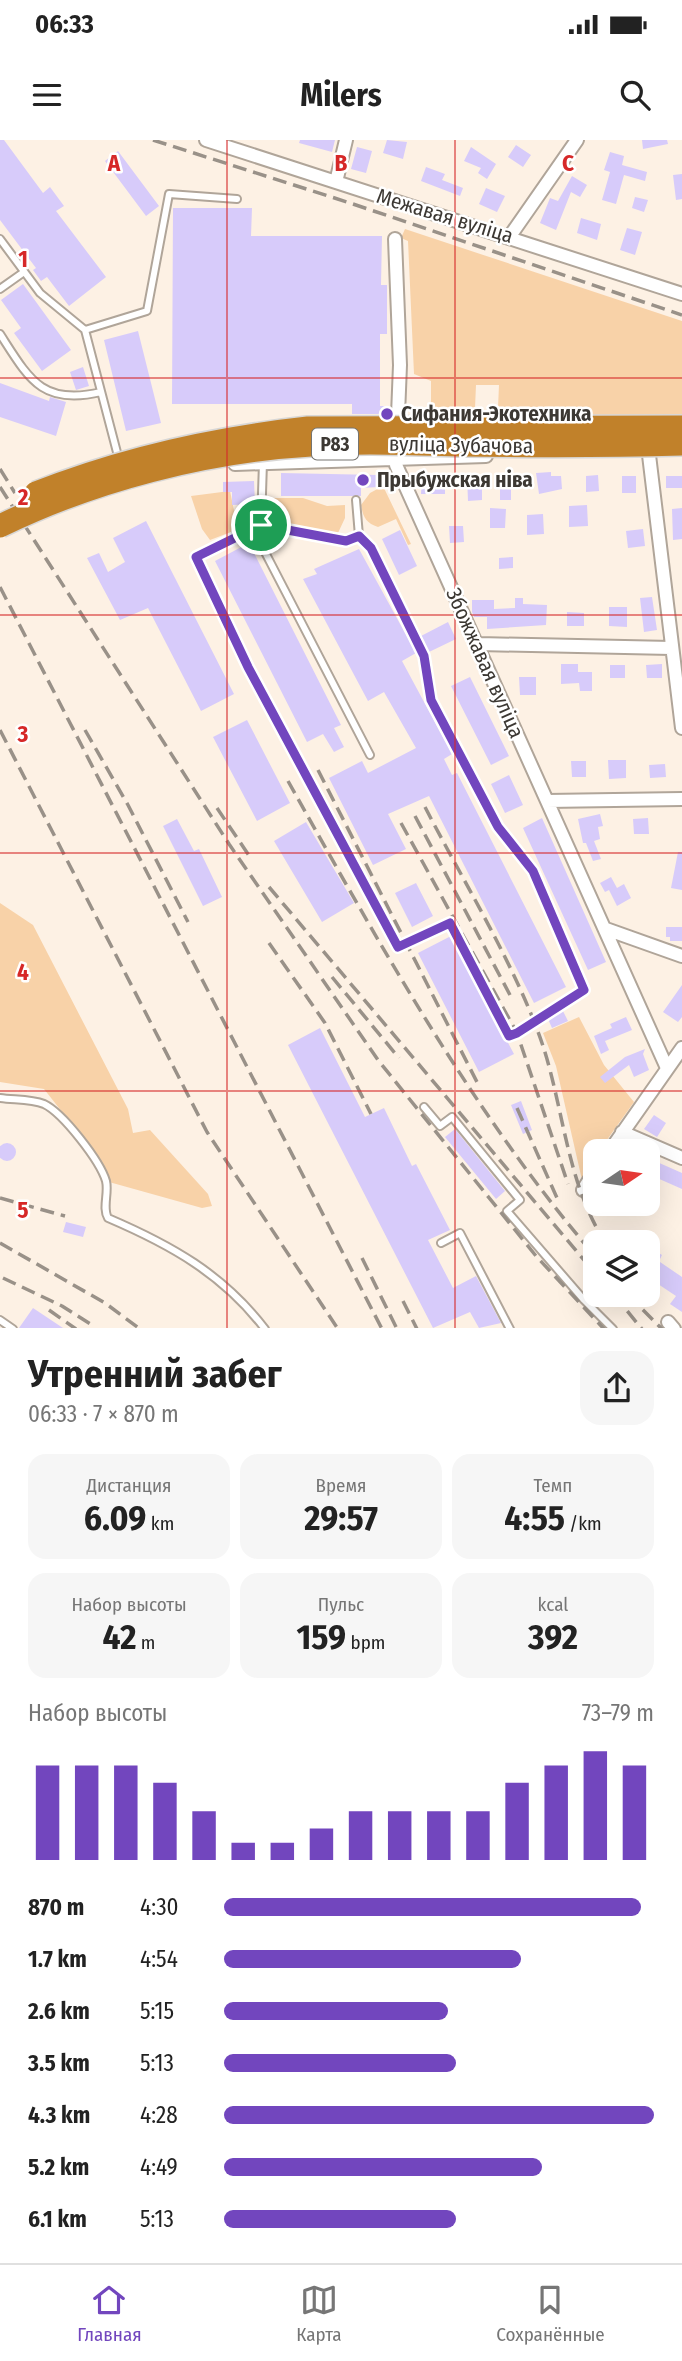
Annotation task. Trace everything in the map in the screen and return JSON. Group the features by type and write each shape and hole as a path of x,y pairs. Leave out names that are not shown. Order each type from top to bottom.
{"highway":[{"name":"вуліца Зубачова","path":"0,509 65,481 106,468 263,433 349,427 682,428"},
{"name":"вуліца Зубачова","path":"0,526 70,496 110,484 207,460 278,448 363,443 682,444"}],"street":[{"name":"Межавая вуліца","path":"206,140 510,236 682,294"},
{"path":"336,182 346,140"},
{"path":"510,236 577,140"},
{"name":"Збожжавая вуліца","path":"395,239 400,365 394,457 435,554 479,645 667,1068"},
{"path":"122,472 199,455 228,465 263,461 394,457 682,455"},
{"path":"649,455 682,729"},
{"path":"479,645 671,648"},
{"path":"547,801 682,799"},
{"path":"606,929 682,956"},
{"path":"617,1139 682,1048"},
{"path":"622,1132 682,1158"}],"lane":[{"path":"85,330 147,311 169,194 237,198"},
{"path":"0,239 40,293 85,330 122,472"},
{"path":"0,289 24,272"},
{"path":"0,334 30,380 68,397 102,392"},
{"path":"261,525 263,461"},
{"path":"356,500 359,536 371,548 424,656 431,700 498,827 533,871 584,990 509,1036 450,923 398,947 248,667 196,557 261,525 346,541 359,536"},
{"path":"253,529 370,755"},
{"path":"0,1098 32,1101 55,1112 97,1161 107,1192 105,1210 108,1218 187,1255 218,1278 265,1328"},
{"path":"424,1107 440,1126 452,1117 520,1200 507,1211 584,1300 613,1328"},
{"path":"441,1243 460,1233 510,1328"},
{"path":"0,1320 13,1328"}],"shaded area":[{"path":"405,229 682,321 682,440 529,442 498,408 499,385 476,385 475,408 431,407 431,381 414,374 408,241 401,238"},
{"path":"383,486 411,544 408,545 396,519 378,527 364,516 361,505 370,493"},
{"path":"230,491 236,520 231,532 210,540 202,529 191,496"},
{"path":"266,498 303,498 327,506 345,505 345,518 338,533 293,526 275,517"},
{"path":"0,903 33,925 128,1109 133,1133 150,1130 208,1194 212,1206 202,1208 109,1182 103,1164 44,1089 0,1082"},
{"path":"579,1017 604,1065 634,1102 608,1139 583,1139 582,1180 556,1066 543,1033"}],"building":[{"path":"0,140 4,140 43,193 50,187 64,206 56,211 106,277 69,306 47,277 41,281 33,270 36,268 0,220"},
{"path":"300,140 335,140 332,152 299,143"},
{"path":"387,140 407,142 403,159 383,153"},
{"path":"642,140 667,140 668,144 643,149"},
{"path":"516,145 531,155 523,167 508,157"},
{"path":"357,147 372,151 366,173 351,169"},
{"path":"471,147 496,164 487,179 478,173 481,168 464,161"},
{"path":"118,151 159,206 146,216 105,161"},
{"path":"610,152 624,156 622,165 647,172 645,181 624,175 616,204 602,200 610,172 604,170"},
{"path":"426,167 445,174 442,180 463,188 460,196 421,181"},
{"path":"682,174 682,199 676,200 673,175"},
{"path":"572,176 587,185 580,197 571,192 556,230 540,223 550,198 558,201"},
{"path":"486,188 505,196 497,212 479,204"},
{"path":"635,197 648,200 644,212 632,208"},
{"path":"173,208 252,208 251,236 382,236 381,285 387,285 387,334 380,334 380,406 390,406 389,414 352,414 352,404 172,404"},
{"path":"581,218 601,224 597,240 577,233"},
{"path":"627,228 642,232 635,255 620,250"},
{"path":"23,284 71,350 42,371 14,333 21,328 1,300"},
{"path":"138,331 161,423 126,431 104,340"},
{"path":"83,367 89,386 76,390 70,372"},
{"path":"0,383 49,401 50,397 66,402 56,436 0,417"},
{"path":"551,472 551,476 561,476 562,489 539,494 536,473"},
{"path":"281,473 378,475 379,487 361,488 361,496 281,496"},
{"path":"482,475 482,500 468,501 467,476"},
{"path":"598,475 599,491 586,492 586,476"},
{"path":"422,476 445,476 445,494 421,494"},
{"path":"622,476 636,476 636,493 622,493"},
{"path":"666,476 682,476 682,488 666,488"},
{"path":"511,480 511,500 500,500 500,481"},
{"path":"254,481 255,504 232,505 232,492 223,492 223,482"},
{"path":"587,505 588,526 569,527 569,506"},
{"path":"490,508 506,509 505,528 490,528"},
{"path":"682,508 682,539 673,540 672,509"},
{"path":"543,514 544,534 527,535 527,515"},
{"path":"146,521 234,694 201,711 148,608 120,620 87,558 99,553 108,572 125,562 113,538"},
{"path":"449,526 463,526 464,542 450,543"},
{"path":"643,529 645,546 628,548 626,531"},
{"path":"400,530 417,566 399,575 382,539"},
{"path":"249,543 341,725 334,728 344,747 334,752 323,734 307,742 215,561"},
{"path":"359,549 416,653 402,661 452,754 444,759 452,775 457,773 566,987 534,1003 429,796 388,814 406,849 373,865 329,778 362,761 368,773 416,748 384,692 368,701 303,579 317,574 314,569"},
{"path":"513,557 513,568 499,569 499,558"},
{"path":"652,597 657,630 644,632 640,598"},
{"path":"515,598 523,598 523,604 547,605 546,625 487,629 487,617 474,617 472,612 472,600 494,600 494,609 515,608"},
{"path":"609,607 627,607 627,627 609,626"},
{"path":"567,612 584,613 584,626 567,626"},
{"path":"448,622 456,639 429,652 421,636"},
{"path":"561,664 578,664 578,672 592,672 592,691 580,691 579,683 561,684"},
{"path":"662,664 662,678 647,678 646,665"},
{"path":"610,665 625,665 625,678 610,678"},
{"path":"470,677 509,756 491,765 451,686"},
{"path":"519,677 536,677 536,695 520,695"},
{"path":"247,720 290,803 257,821 213,737"},
{"path":"608,760 626,760 626,778 609,779"},
{"path":"571,761 586,761 586,777 572,777"},
{"path":"665,764 666,777 650,778 649,765"},
{"path":"509,775 523,805 505,813 491,784"},
{"path":"600,814 603,826 598,827 600,839 594,841 601,859 593,861 586,843 583,843 578,819"},
{"path":"542,818 606,962 588,970 523,828"},
{"path":"648,818 649,834 634,834 633,819"},
{"path":"177,819 194,851 199,849 222,897 203,906 163,826"},
{"path":"306,822 354,903 322,922 274,841"},
{"path":"678,852 682,852 682,890 671,888"},
{"path":"611,877 617,888 624,884 631,898 617,906 609,890 605,892 600,883"},
{"path":"416,883 433,916 412,927 395,893"},
{"path":"666,927 682,927 682,941 670,941 670,937 666,937"},
{"path":"451,936 514,1054 479,1072 418,953"},
{"path":"682,985 682,1017 678,1022 663,1012"},
{"path":"563,1011 568,1021 552,1028 548,1019"},
{"path":"626,1017 632,1030 605,1041 609,1050 601,1054 594,1036 612,1028 610,1024"},
{"path":"320,1028 365,1117 384,1108 412,1166 416,1164 450,1230 428,1240 453,1288 476,1276 501,1323 479,1328 470,1312 433,1328 288,1045"},
{"path":"645,1049 643,1054 649,1070 634,1077 629,1065 605,1083 600,1077 625,1057"},
{"path":"521,1101 532,1130 523,1134 511,1105"},
{"path":"654,1115 666,1123 657,1137 644,1129"},
{"path":"455,1129 505,1191 496,1199 445,1137"},
{"path":"3,1143 11,1143 16,1148 16,1156 11,1161 3,1161 -1,1158 -1,1146"},
{"path":"660,1163 682,1173 682,1189 660,1179"},
{"path":"66,1222 86,1227 83,1237 63,1232"},
{"path":"660,1262 682,1277 682,1312 670,1304 676,1296 660,1285"},
{"path":"33,1308 63,1328 19,1328"}],"railway":[{"path":"153,140 682,315"},
{"path":"0,469 15,493"},
{"path":"0,487 229,844 378,1060 536,1256 603,1328"},
{"path":"0,587 381,1328"},
{"path":"0,730 207,1132 337,1328"},
{"path":"85,730 128,805 188,922"},
{"path":"318,770 477,1082"},
{"path":"288,781 357,904 468,1086 508,1145 583,1241"},
{"path":"425,807 504,956 532,1016 550,1071 574,1171 598,1230"},
{"path":"217,808 250,857"},
{"path":"415,816 510,995"},
{"path":"401,823 517,1033 568,1184"},
{"path":"269,887 583,1259"},
{"path":"269,943 325,1023 371,1114"},
{"path":"332,977 399,1058"},
{"path":"517,1108 557,1198"},
{"path":"0,1198 65,1216"},
{"path":"0,1243 105,1303 139,1328"},
{"path":"362,1258 397,1328"},
{"path":"3,1278 62,1306 92,1325"},
{"path":"403,1301 416,1328"},
{"path":"624,1307 641,1328"},
{"path":"640,1307 661,1328"},
{"path":"49,1310 75,1328"}],"place":[{"name":"Сифания-Экотехника","path":"387,414"},
{"name":"Прыбужская ніва","path":"363,480"}],"route":[{"path":"261,525 346,541 359,536 371,548 424,656 431,700 498,827 533,871 584,990 517,1033 509,1036 450,923 398,947 248,667 196,557 261,525"}]}
